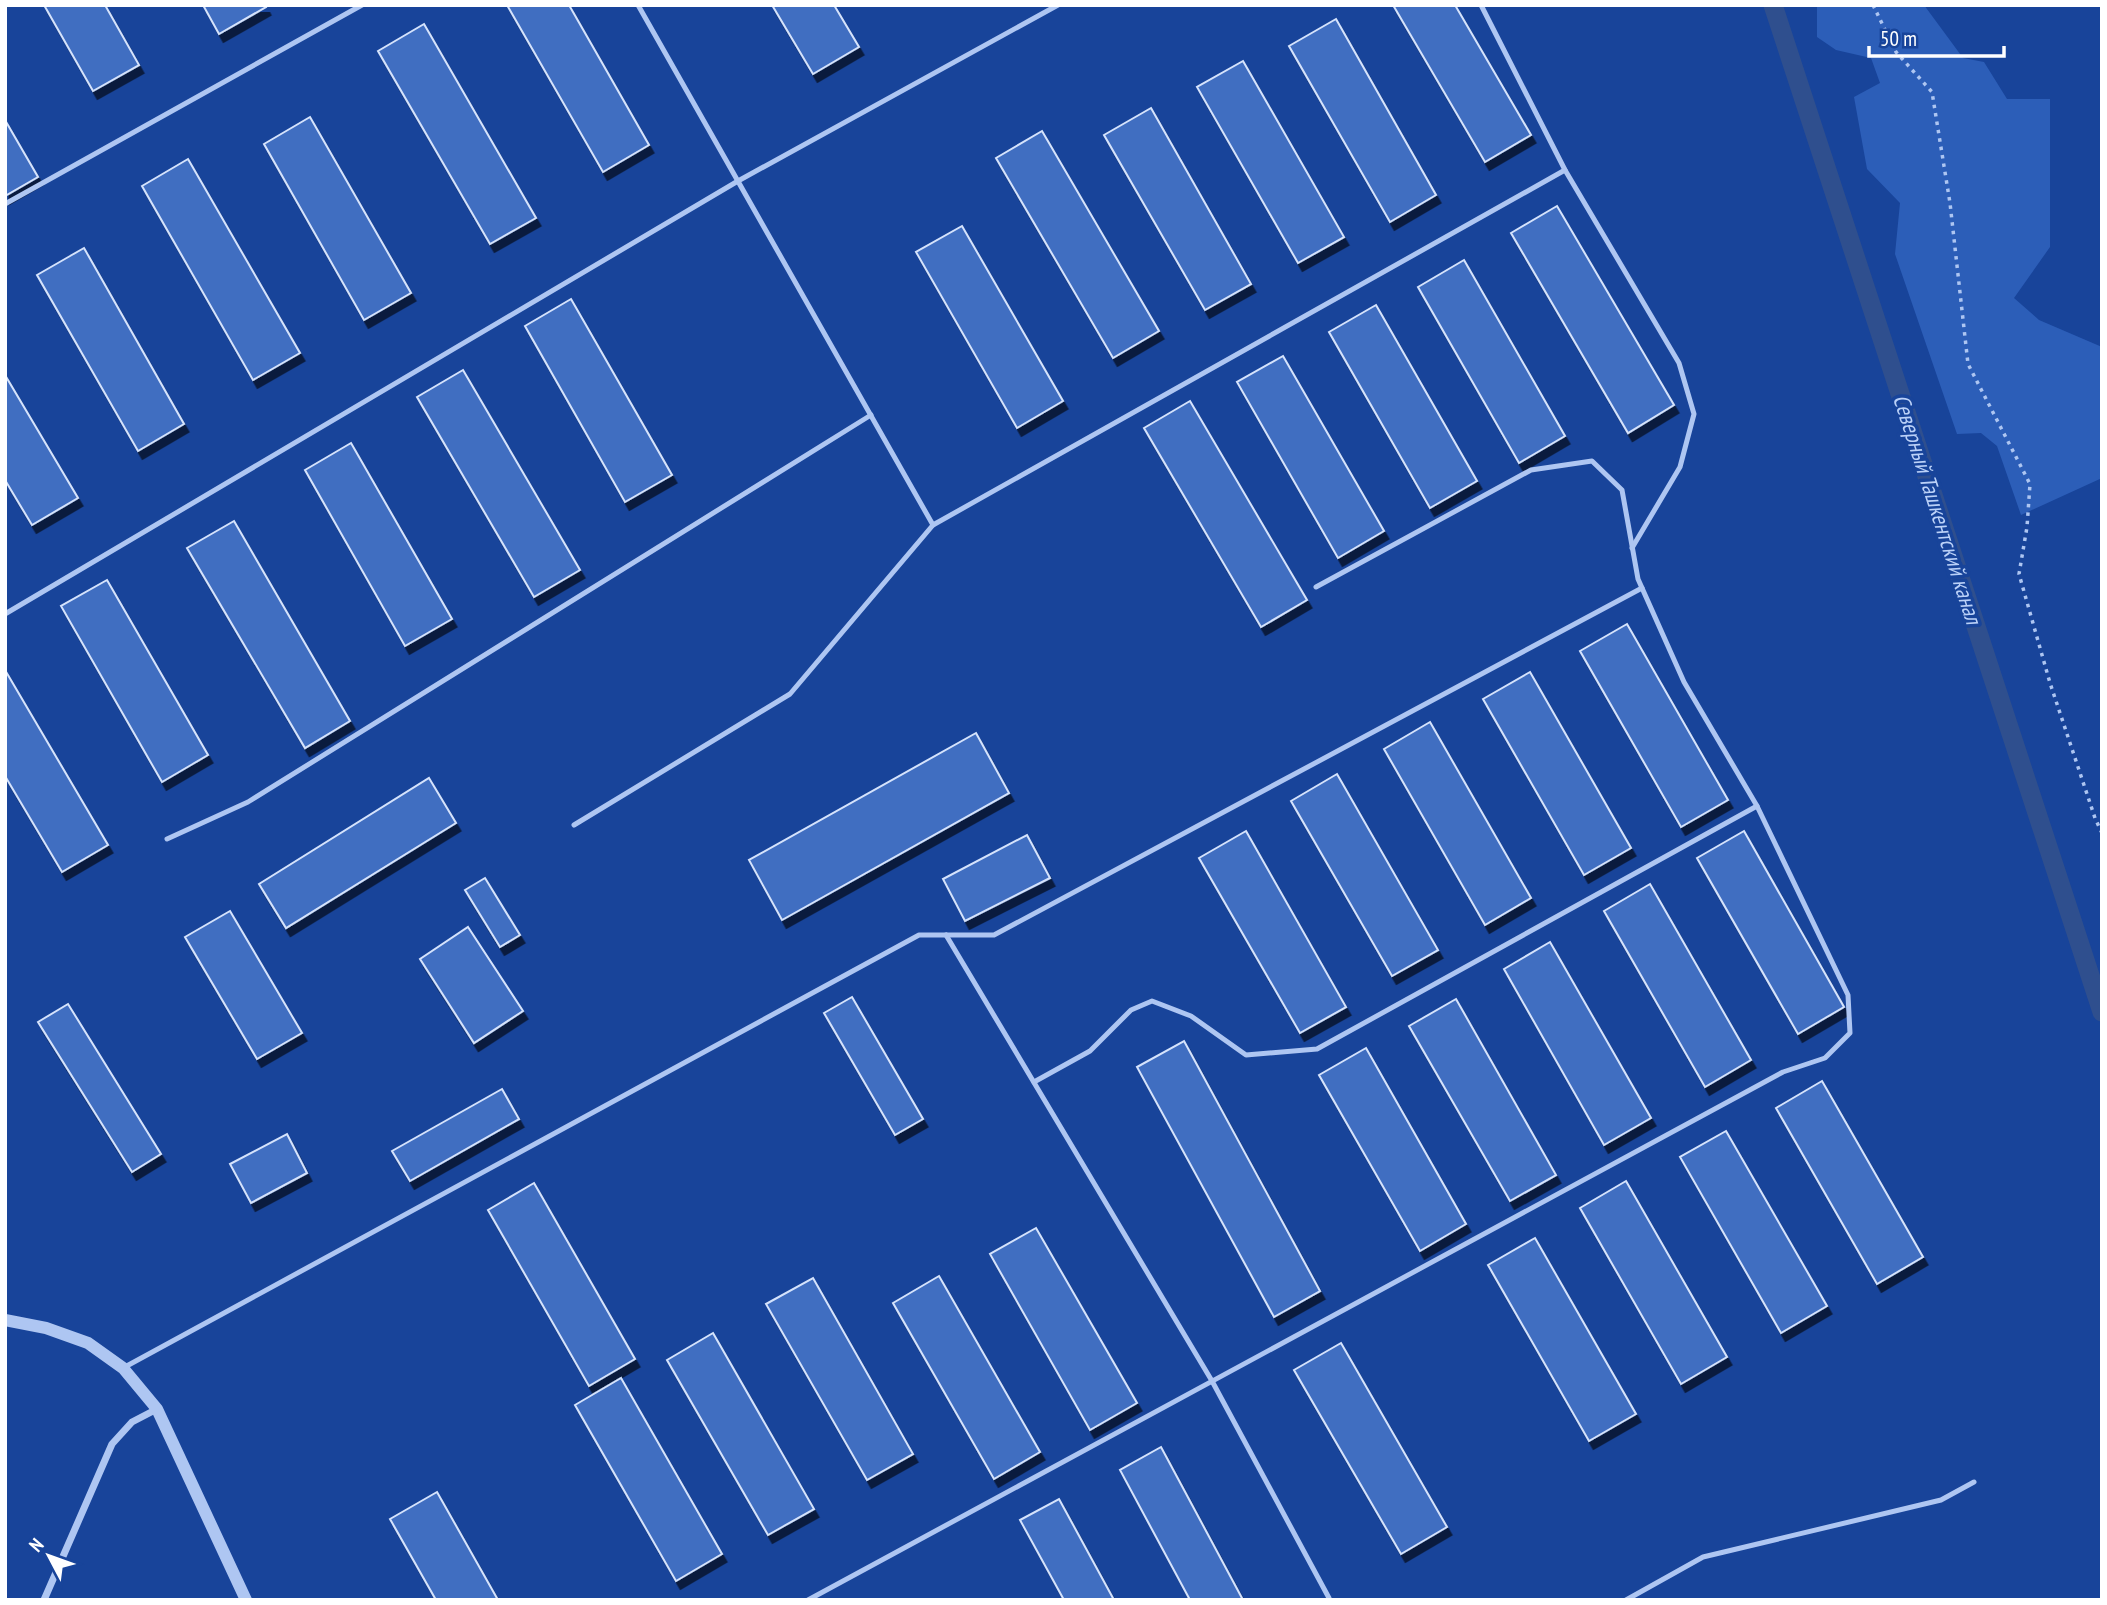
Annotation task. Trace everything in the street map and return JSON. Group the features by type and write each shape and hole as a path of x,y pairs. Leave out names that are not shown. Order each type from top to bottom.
{"street":[{"path":"5,1320 46,1328 88,1343 123,1368 157,1409 246,1600"},
{"path":"44,1600 111,1444 132,1422 157,1409"}],"lane":[{"path":"5,204 362,5"},
{"path":"638,5 933,524"},
{"path":"5,614 738,181 1058,5"},
{"path":"1481,5 1565,170 1679,363 1694,414 1680,467 1632,548"},
{"path":"574,825 790,694 933,524 1565,170"},
{"path":"167,839 248,803 871,415"},
{"path":"808,1600 1783,1072 1825,1058 1850,1033 1848,995 1757,806 1684,682 1642,588 1622,490 1592,461 1531,470 1316,587"},
{"path":"123,1368 919,935 994,934 1642,588"},
{"path":"1034,1082 1090,1051 1131,1010 1152,1001 1191,1016 1246,1055 1317,1049 1757,806"},
{"path":"946,934 1212,1381 1329,1598"},
{"path":"1626,1600 1703,1557 1941,1500 1974,1482"}],"path":[{"path":"1872,5 1896,52 1931,92 1950,203 1968,364 2030,484 2027,527 2019,574 2050,683 2102,833"}],"shaded area":[{"path":"1817,5 1924,5 1963,58 1984,62 2007,99 2050,99 2050,247 2014,298 2039,320 2102,347 2102,478 2021,515 1997,446 1981,433 1957,434 1895,254 1900,203 1867,169 1854,97 1880,83 1871,58 1836,50 1817,37"}],"building":[{"path":"44,5 105,5 139,65 93,91"},
{"path":"203,5 265,5 266,7 219,34"},
{"path":"507,5 569,5 649,145 603,172"},
{"path":"772,5 834,5 859,47 813,74"},
{"path":"1393,5 1455,5 1531,135 1485,162"},
{"path":"1336,19 1436,195 1390,222 1289,46"},
{"path":"424,24 536,218 490,244 378,51"},
{"path":"1243,61 1344,237 1298,263 1197,87"},
{"path":"1151,108 1251,284 1205,310 1104,135"},
{"path":"310,117 411,293 364,320 264,144"},
{"path":"5,120 38,177 5,196"},
{"path":"1042,131 1159,331 1113,358 996,158"},
{"path":"188,159 300,353 253,380 142,186"},
{"path":"1557,206 1674,405 1628,433 1511,233"},
{"path":"962,226 1063,401 1017,428 916,252"},
{"path":"84,248 184,424 138,451 37,275"},
{"path":"1464,260 1565,436 1519,463 1418,287"},
{"path":"571,299 672,475 625,502 525,326"},
{"path":"1376,305 1477,481 1430,508 1329,332"},
{"path":"1283,356 1384,531 1338,558 1237,382"},
{"path":"463,370 580,570 534,597 417,397"},
{"path":"5,375 78,498 32,525 5,480"},
{"path":"1190,401 1307,600 1261,627 1144,428"},
{"path":"351,443 452,619 405,646 305,470"},
{"path":"234,521 350,721 305,748 187,548"},
{"path":"107,580 208,755 162,782 61,606"},
{"path":"1627,624 1728,800 1681,827 1580,651"},
{"path":"5,670 108,845 62,872 5,776"},
{"path":"1530,672 1631,848 1584,875 1483,699"},
{"path":"1430,722 1531,898 1485,925 1384,749"},
{"path":"976,733 1009,793 782,920 749,860"},
{"path":"1337,774 1438,950 1392,976 1291,801"},
{"path":"429,778 456,823 286,928 259,884"},
{"path":"1246,831 1346,1007 1300,1033 1199,858"},
{"path":"1744,831 1844,1007 1798,1034 1697,858"},
{"path":"1027,835 1050,878 965,921 943,879"},
{"path":"485,878 520,935 500,947 465,890"},
{"path":"1650,884 1751,1060 1705,1087 1604,911"},
{"path":"230,911 302,1033 257,1059 185,937"},
{"path":"468,927 523,1011 474,1043 420,959"},
{"path":"1550,942 1651,1118 1604,1145 1504,969"},
{"path":"852,997 923,1119 895,1135 824,1013"},
{"path":"1456,999 1556,1175 1510,1201 1409,1026"},
{"path":"68,1004 161,1154 132,1172 38,1022"},
{"path":"1184,1041 1320,1291 1274,1317 1137,1067"},
{"path":"1366,1048 1466,1224 1420,1251 1319,1075"},
{"path":"1822,1081 1923,1257 1877,1284 1776,1108"},
{"path":"502,1089 519,1119 410,1181 392,1151"},
{"path":"1726,1131 1827,1306 1781,1333 1680,1157"},
{"path":"287,1134 307,1173 251,1203 230,1164"},
{"path":"1626,1181 1727,1357 1681,1384 1580,1208"},
{"path":"534,1183 635,1359 589,1386 488,1210"},
{"path":"1036,1228 1137,1403 1090,1430 990,1254"},
{"path":"1535,1238 1636,1414 1589,1441 1488,1265"},
{"path":"939,1276 1040,1452 994,1479 893,1303"},
{"path":"813,1278 913,1454 867,1480 766,1304"},
{"path":"713,1333 814,1509 768,1535 667,1360"},
{"path":"1341,1343 1447,1527 1401,1554 1294,1370"},
{"path":"621,1378 722,1554 676,1581 575,1405"},
{"path":"1161,1447 1243,1600 1190,1600 1120,1470"},
{"path":"437,1492 498,1600 436,1600 390,1519"},
{"path":"1059,1499 1114,1600 1064,1600 1020,1520"}],"waterway":[{"name":"Северный Ташкентский канал","path":"1773,5 2102,1012"}]}
